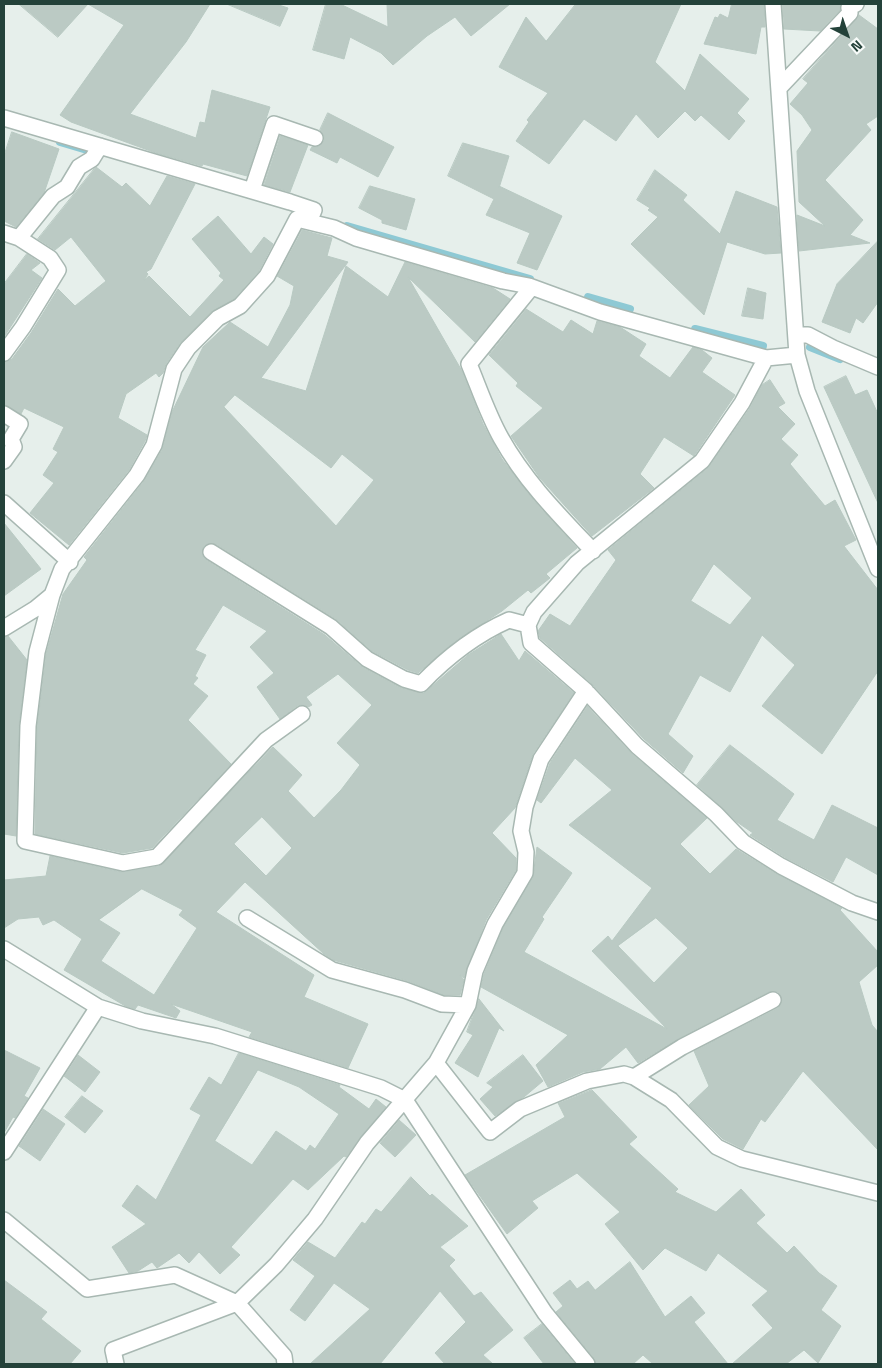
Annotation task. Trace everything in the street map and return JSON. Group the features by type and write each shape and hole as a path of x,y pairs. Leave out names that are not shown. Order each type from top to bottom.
{"street":[{"path":"773,4 796,355 807,392 878,569"},
{"path":"779,88 850,13 849,8 856,4"},
{"path":"4,118 97,150 252,190 314,210 310,220"},
{"path":"252,190 274,124 314,138"},
{"path":"19,238 53,196 67,187 79,167 97,150"},
{"path":"302,714 266,740 157,857 124,863 25,841 29,717 36,652 52,595 62,569 70,562 142,468 154,445 174,369 188,348 218,318 240,306 266,276 297,218 334,228 356,238 503,281 529,286 600,312 766,358 796,355"},
{"path":"4,234 19,238 50,258 58,270 23,327 4,353"},
{"path":"531,288 469,364 500,437 523,472 549,505 592,550"},
{"path":"796,335 808,335 832,348 878,367"},
{"path":"766,358 742,403 702,461 577,563 534,612 528,625 531,643 586,691 637,746 716,814 743,842 781,866 852,903 878,912"},
{"path":"4,414 20,424 11,438 14,447 4,461"},
{"path":"4,504 70,562"},
{"path":"211,552 331,627 367,659 404,679 421,684 453,653 490,628 509,620 528,625"},
{"path":"4,628 35,609 52,595"},
{"path":"116,1364 113,1350 237,1303 276,1266 315,1220 367,1144 436,1063 468,1005 475,971 495,924 525,873 526,852 521,831 525,807 541,759 586,691"},
{"path":"247,918 332,970 406,990 442,1004 468,1005"},
{"path":"4,949 98,1007 142,1021 215,1036 382,1088 405,1100 545,1312 587,1364"},
{"path":"634,1077 682,1047 773,1000"},
{"path":"4,1152 98,1007"},
{"path":"436,1063 490,1132 520,1109 587,1081 624,1074 634,1077 672,1100 717,1147 757,1163 878,1193"},
{"path":"4,1220 87,1289 175,1275 237,1303 284,1356 285,1364"}],"building":[{"path":"19,4 88,4 58,37"},
{"path":"88,4 210,4 186,42 130,114 196,138 200,122 205,123 212,90 270,107 247,176 156,153 71,122 60,115 124,25"},
{"path":"227,4 276,4 288,8 280,26"},
{"path":"326,4 340,4 388,27 387,4 510,4 471,36 455,17 427,36 393,65 381,53 350,37 344,59 313,50"},
{"path":"576,4 681,4 655,62 685,91 700,54 749,99 737,113 745,121 729,140 701,115 695,121 685,111 658,138 636,114 616,141 584,119 549,164 516,141 529,122 527,120 548,93 499,67 526,17 546,41"},
{"path":"732,4 764,4 765,27 761,27 756,54 704,44 715,17 718,18 720,14 728,18"},
{"path":"782,4 841,4 840,10 820,31 784,29"},
{"path":"859,15 878,29 878,116 866,124 871,130 825,180 863,220 850,235 870,243 799,251 797,215 825,226 799,202 797,151 812,130 802,115 790,104 808,83 803,79"},
{"path":"328,113 394,147 378,177 340,157 337,163 310,150 324,141 324,136 320,130"},
{"path":"12,132 59,149 44,193 16,227 4,221 4,156"},
{"path":"280,136 308,145 290,192 264,185"},
{"path":"463,143 509,156 500,186 562,216 537,270 517,263 530,233 486,215 494,199 448,176"},
{"path":"96,167 122,187 126,183 150,206 167,176 195,184 151,269 146,272 148,274 144,280 149,276 190,317 224,280 219,276 221,273 192,239 218,216 251,254 264,237 273,244 259,271 234,299 212,311 181,342 166,364 163,373 159,377 156,373 126,394 118,418 147,435 145,441 129,470 69,545 30,513 54,483 43,475 58,452 53,449 64,427 24,408 21,414 4,405 4,362 12,359 31,333 58,289 75,306 106,281 71,237 55,250 38,239"},
{"path":"655,170 687,195 683,200 720,234 736,191 777,207 781,253 765,254 727,242 704,315 631,244 658,217 648,210 650,208 637,200"},
{"path":"370,186 415,199 406,230 382,223 382,220 359,208"},
{"path":"302,230 332,238 327,256 348,262 261,378 306,391 346,266 388,297 405,262 493,288 510,299 475,342 408,277 462,371 483,424 502,459 536,503 577,548 546,574 550,578 531,593 528,590 502,611 457,640 418,673 408,670 372,651 336,619 216,544 207,544 203,547 203,556 206,560 325,635 362,667 401,688 424,693 468,655 501,634 519,661 525,651 574,693 533,754 515,808 492,833 516,858 516,870 486,920 464,978 460,975 464,980 460,995 444,995 408,981 333,960 245,882 216,912 314,975 304,997 368,1024 348,1068 249,1037 252,1032 171,1004 180,1011 176,1018 138,1005 135,1009 127,1007 64,970 82,939 54,920 43,925 39,917 18,919 4,928 4,880 46,876 50,856 121,872 159,866 273,747 302,775 288,791 314,818 341,790 360,765 337,743 372,705 338,674 306,697 312,705 308,707 297,706 280,719 257,687 274,673 250,647 267,631 223,605 195,650 206,655 195,676 198,678 193,684 208,696 188,720 231,764 152,848 123,853 35,834 37,727 46,654 63,594 87,560 84,557 144,481 162,450 172,412 203,347 230,322 268,347 290,305 294,286 277,276","holes":["235,395 331,468 342,454 374,480 336,526 224,407","262,817 292,848 266,876 234,844","142,889 183,910 179,915 197,928 154,995 101,961 120,933 99,920"]},
{"path":"878,241 878,302 863,323 856,318 850,333 822,322 837,284"},
{"path":"27,254 40,263 31,270 42,278 4,337 4,284"},
{"path":"748,288 766,293 763,319 742,316"},
{"path":"526,309 563,332 571,320 593,334 597,321 620,327 646,344 639,356 670,378 693,347 702,350 712,358 702,372 735,395 694,456 664,437 640,474 654,488 592,536 539,477 511,436 543,408 516,386 518,383 489,355"},
{"path":"846,376 855,395 867,390 878,414 878,503 824,387"},
{"path":"770,380 785,403 778,407 795,424 781,439 798,455 790,464 825,506 835,500 856,540 844,546 878,590 878,671 822,754 762,706 795,665 762,635 730,692 700,675 668,734 693,756 683,773 644,739 592,684 540,638 538,631 550,614 570,626 616,560 608,550 708,468 750,408 762,385","holes":["714,564 752,598 730,625 691,601"]},
{"path":"4,523 41,569 4,596"},
{"path":"8,636 27,660 19,726 16,836 4,834 4,637"},
{"path":"587,706 631,753 707,818 680,844 710,874 736,849 777,874 842,908 840,910 878,952 878,965 859,982 872,1025 878,1032 878,1150 803,1071 765,1122 761,1119 743,1149 723,1139 689,1105 709,1086 694,1051 778,1008 782,1000 778,992 769,992 678,1039 638,1063 626,1047 600,1069 583,1072 548,1087 536,1065 568,1035 481,987 484,974 503,928 533,877 537,847 572,873 542,917 544,919 524,952 667,1029 592,951 608,936 612,941 652,888 569,825 612,790 575,758 541,803 537,800 550,763","holes":["656,918 688,948 654,983 618,946"]},
{"path":"730,745 794,794 777,820 814,840 832,805 878,828 878,875 846,857 833,882 786,858 750,835 753,833 737,822 697,785"},
{"path":"479,999 504,1031 499,1028 478,1077 455,1063 473,1035 467,1032"},
{"path":"4,1050 40,1068 24,1096 28,1098 15,1118 13,1117 4,1133"},
{"path":"239,1053 340,1085 339,1087 369,1109 376,1099 386,1107 346,1157 344,1156 308,1190 293,1179 231,1247 240,1255 220,1274 199,1252 189,1263 179,1253 157,1268 152,1262 138,1271 129,1273 112,1247 146,1224 122,1206 137,1185 156,1200 201,1115 190,1109 209,1077 221,1085","holes":["258,1070 299,1087 339,1114 315,1149 310,1145 306,1151 276,1131 252,1165 215,1141"]},
{"path":"78,1055 100,1072 85,1092 64,1076"},
{"path":"523,1055 543,1081 524,1097 495,1116 480,1099 493,1087 487,1083"},
{"path":"592,1090 637,1137 629,1144 678,1189 675,1192 716,1212 741,1189 765,1215 756,1223 787,1253 794,1246 819,1273 837,1286 821,1310 841,1326 818,1363 804,1350 786,1364 732,1364 773,1328 752,1305 768,1291 718,1253 706,1271 665,1248 643,1270 605,1224 620,1212 577,1173 532,1201 538,1208 507,1234 465,1175 565,1117 558,1103"},
{"path":"82,1096 103,1111 85,1133 65,1117"},
{"path":"43,1109 65,1124 40,1161 19,1146"},
{"path":"399,1120 416,1135 395,1157 380,1143"},
{"path":"411,1177 430,1196 432,1194 468,1226 440,1247 455,1260 449,1266 474,1296 481,1292 513,1330 483,1355 493,1364 445,1364 435,1353 466,1322 440,1291 380,1364 310,1364 370,1309 334,1283 305,1321 290,1310 315,1276 293,1260 308,1242 335,1258 362,1222 365,1224 376,1209 381,1212"},
{"path":"630,1262 665,1317 691,1296 705,1313 694,1322 728,1364 653,1364 643,1355 633,1364 596,1364 594,1358 556,1312 563,1306 553,1293 570,1280 577,1289 588,1281 595,1290"},
{"path":"4,1280 47,1312 41,1319 81,1351 70,1364 4,1364"},
{"path":"542,1324 575,1364 544,1364 524,1338"}],"waterway":[{"path":"60,142 97,153"},
{"path":"347,226 530,279"},
{"path":"588,297 630,309"},
{"path":"695,329 763,346"},
{"path":"810,347 840,359"}]}
